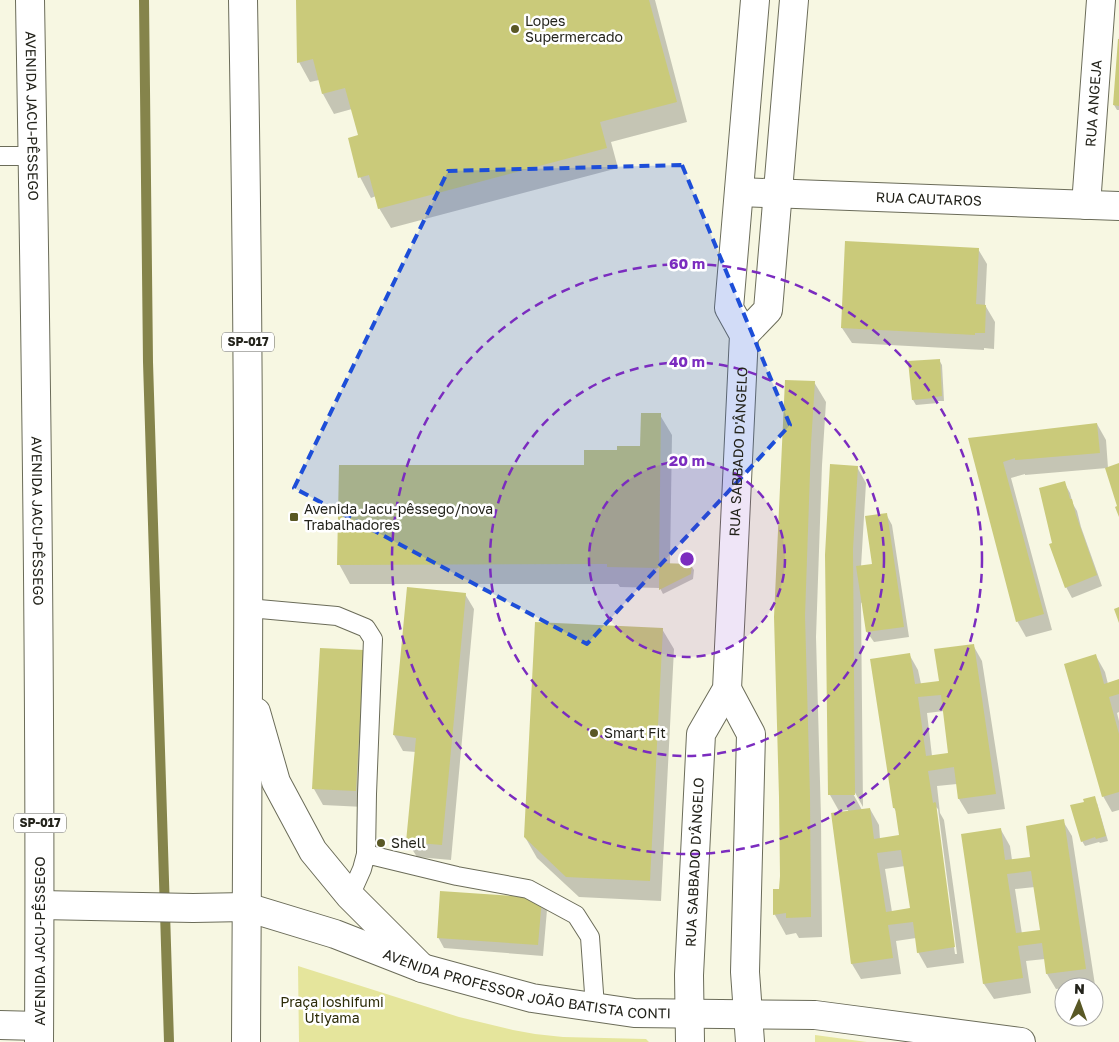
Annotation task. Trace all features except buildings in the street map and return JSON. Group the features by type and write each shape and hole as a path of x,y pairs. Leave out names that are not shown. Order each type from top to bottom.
{"main road":[{"name":"AVENIDA JACU-PÊSSEGO","path":"30,0 36,326 40,905 39,1034"},
{"name":"SP-017","path":"243,0 248,282 246,1042"},
{"path":"755,0 729,308 744,335 768,310 794,0"},
{"name":"RUA ANGEJA","path":"1086,205 1101,0"},
{"name":"RUA CAUTAROS","path":"739,192 1119,206"},
{"name":"RUA SABBADO D'ÂNGELO","path":"690,1042 690,965 701,734 727,689 744,335"},
{"path":"248,683 276,782 313,851 350,896 422,968"},
{"path":"727,689 751,734 745,972 750,1042"},
{"name":"AVENIDA PROFESSOR JOÃO BATISTA CONTI","path":"40,905 193,908 246,907 336,934 422,968 532,998 634,1013 815,1015 1021,1042"},
{"path":"0,1026 39,1034"}],"lane":[{"path":"0,156 33,156"},
{"path":"248,608 337,616 366,628 373,639 366,794 366,854 362,869 350,896"},
{"path":"366,854 457,876 528,889 576,915 590,938 595,1007"}],"highlighted area":[{"path":"682,165 790,425 587,644 294,488 448,171"}],"green space":[{"name":"Praça Ioshifumi Utiyama","path":"298,966 459,1017 513,1030 563,1037 646,1039 649,1042 299,1042"},
{"path":"815,1035 867,1042 815,1042"}],"waterway":[{"path":"144,0 148,362 169,1042"}],"place":[{"name":"Lopes Supermercado","path":"515,29"},
{"name":"Avenida Jacu-pêssego/nova Trabalhadores","path":"294,517"},
{"name":"Smart Fit","path":"594,733"},
{"name":"Shell","path":"381,843"}]}
